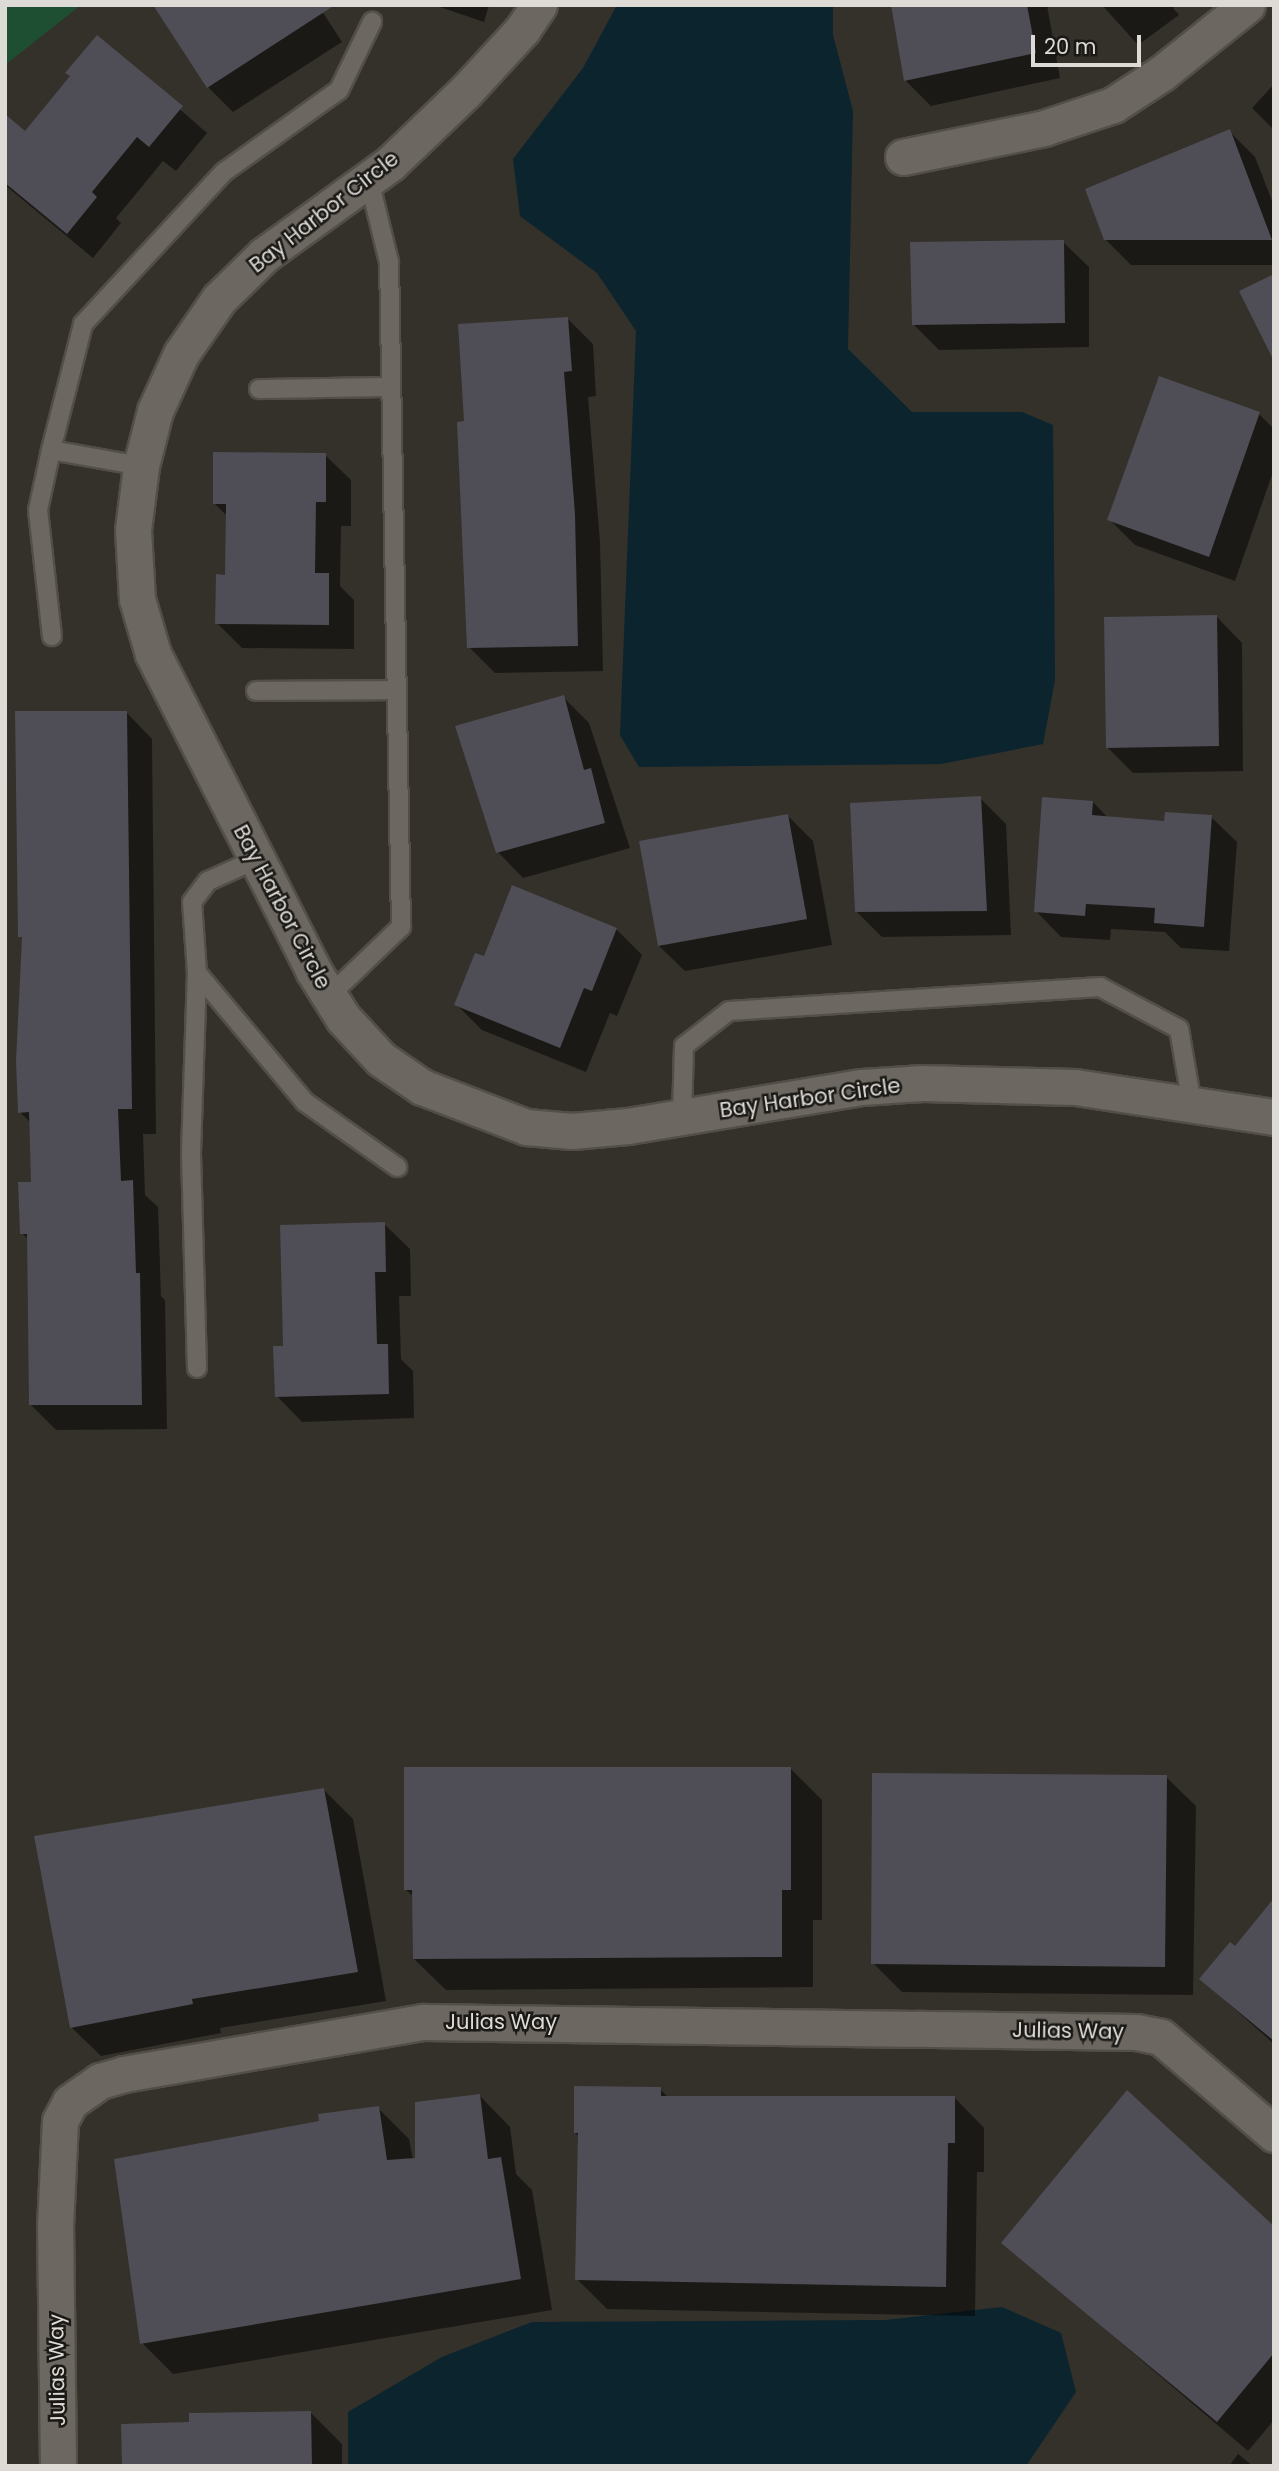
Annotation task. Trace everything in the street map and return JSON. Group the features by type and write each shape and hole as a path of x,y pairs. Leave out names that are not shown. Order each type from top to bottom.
{"street":[{"name":"Bay Harbor Circle","path":"539,5 523,29 466,91 369,180 264,255 219,299 181,354 155,411 141,466 133,530 137,599 153,654 329,996 381,1059 422,1087 526,1127 572,1131 862,1087 923,1083 1075,1087 1274,1117"},
{"path":"902,157 1044,128 1113,105 1162,73 1247,5"},
{"name":"Julias Way","path":"58,2466 55,2227 60,2121 70,2102 100,2081 124,2074 423,2022 1136,2032 1161,2037 1274,2134"}],"lane":[{"path":"52,636 38,510 83,324 224,172 339,90 372,22"},
{"path":"329,996 401,927 389,262 369,180"},
{"path":"259,389 391,387"},
{"path":"51,450 141,466"},
{"path":"256,691 397,690"},
{"path":"197,1368 191,1153 197,973 192,902 208,881 257,859"},
{"path":"197,973 305,1102 397,1167"},
{"path":"682,1116 684,1046 729,1011 1100,987 1179,1029 1192,1104"}],"green space":[{"path":"5,5 81,5 5,65"}],"water":[{"path":"617,5 833,5 833,35 853,111 848,349 912,412 1022,412 1053,425 1055,680 1043,744 941,764 639,767 620,735 636,331 597,273 520,216 513,159 583,68"},
{"path":"1002,2307 1061,2333 1076,2392 1026,2466 348,2466 348,2412 442,2357 532,2322 885,2320"}],"building":[{"path":"153,5 335,5 207,88"},
{"path":"891,5 1027,5 1036,53 904,81"},
{"path":"97,35 183,106 149,147 137,137 92,192 97,197 67,234 5,183 5,114 25,131 70,76 65,73"},
{"path":"1230,129 1272,240 1104,240 1085,189"},
{"path":"1064,240 1065,323 912,325 910,242"},
{"path":"1274,274 1274,361 1239,291"},
{"path":"568,317 572,371 564,372 575,514 578,646 467,648 457,422 464,421 458,324"},
{"path":"1159,376 1260,412 1209,557 1107,520"},
{"path":"213,452 326,453 326,502 316,502 315,573 329,573 329,625 215,624 216,574 225,575 226,504 213,504"},
{"path":"1217,615 1219,746 1106,748 1104,617"},
{"path":"564,695 584,770 591,768 605,823 496,853 455,726"},
{"path":"15,711 127,711 132,1109 118,1109 121,1181 133,1180 136,1273 140,1273 142,1405 29,1405 27,1234 20,1234 18,1182 31,1182 29,1112 18,1113 16,1061 22,937 18,937"},
{"path":"981,796 987,911 855,912 850,803"},
{"path":"1042,797 1093,801 1092,815 1164,821 1165,812 1212,815 1204,927 1154,923 1155,908 1086,904 1085,916 1034,912"},
{"path":"788,814 807,919 658,946 639,841"},
{"path":"512,885 617,928 592,991 584,988 560,1048 454,1005 475,953 484,956"},
{"path":"385,1222 386,1272 375,1272 377,1344 388,1344 389,1394 275,1397 273,1346 283,1346 280,1225"},
{"path":"404,1767 791,1767 791,1890 782,1890 782,1957 413,1959 412,1890 404,1890"},
{"path":"872,1773 1167,1775 1165,1967 871,1964"},
{"path":"324,1788 358,1972 192,1999 193,2004 70,2028 34,1836"},
{"path":"1274,1898 1274,2041 1199,1979 1230,1942 1235,1946"},
{"path":"574,2086 661,2087 661,2096 955,2096 955,2143 948,2143 946,2287 575,2280 578,2133 574,2133"},
{"path":"1127,2090 1274,2226 1274,2353 1217,2422 1001,2243"},
{"path":"480,2094 488,2159 501,2157 521,2279 140,2344 114,2159 319,2121 318,2114 379,2106 387,2160 415,2158 415,2102"},
{"path":"311,2411 312,2466 122,2466 121,2424 189,2422 189,2413"}]}
